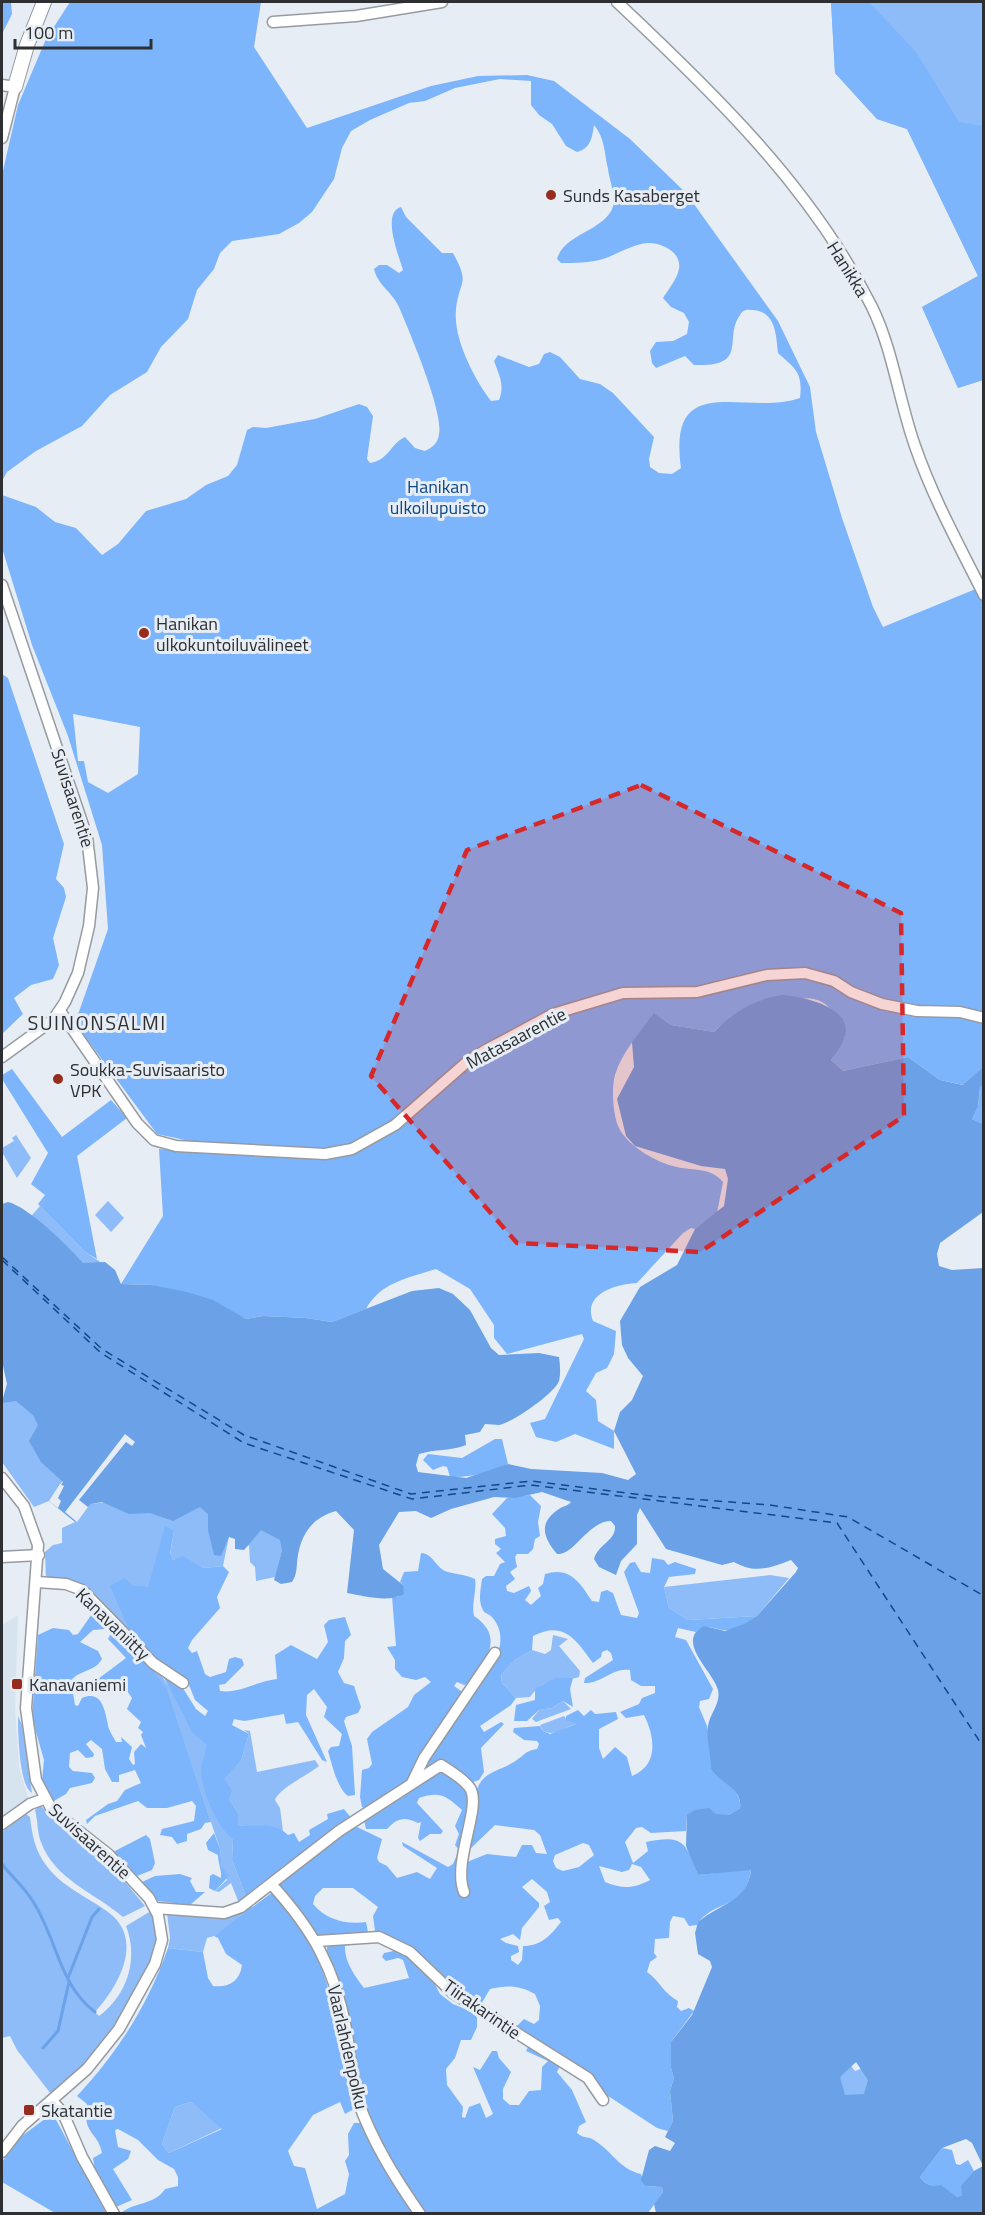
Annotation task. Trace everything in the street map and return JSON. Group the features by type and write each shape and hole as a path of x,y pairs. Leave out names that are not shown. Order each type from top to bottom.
{"main road":[{"path":"8,86 44,2"}],"street":[{"path":"273,22 356,16 442,2"},
{"name":"Hanikka","path":"617,2 730,110 805,203 853,273 873,310 915,446 938,506 984,595"},
{"path":"2,138 8,86"},
{"name":"Suvisaarentie","path":"2,585 7,617 85,830 93,863 92,908 75,982 60,1011 38,1032 2,1057"},
{"name":"Matasaarentie","path":"60,1011 137,1123 154,1140 176,1146 325,1154 352,1149 382,1134 408,1115 468,1061 504,1040 554,1014 623,993 697,992 767,975 804,972 834,981 851,992 882,1004 917,1011 960,1012 984,1018"},
{"name":"Suvisaarentie","path":"2,1478 24,1506 32,1521 39,1555 26,1708 32,1761 44,1799 65,1822 120,1865 155,1908 162,1927 162,1940 144,1987 105,2047 77,2080 22,2126 2,2151"},
{"path":"2,1557 39,1555"},
{"name":"Kanavaniitty","path":"37,1582 66,1584 82,1590 153,1663 183,1683"},
{"path":"412,1783 424,1758 495,1653"},
{"path":"155,1908 232,1911 272,1885 339,1831 441,1765 469,1787 473,1795 474,1805 469,1818 462,1860 464,1892"},
{"path":"2,1824 44,1799"},
{"name":"Vaarlahdenpolku","path":"272,1885 317,1941 340,2003 353,2080 366,2124 391,2172 420,2214"},
{"name":"Tiirakarintie","path":"317,1941 379,1937 410,1952 453,1993 588,2078 603,2100"},
{"path":"52,2101 63,2113 82,2157 114,2214"}],"highlighted area":[{"path":"641,785 901,913 904,1116 700,1252 517,1243 371,1076 467,850"}],"shaded area":[{"path":"831,2 983,2 983,380 958,388 922,307 978,276 907,129 877,119 835,73"},
{"path":"782,995 812,1001 833,1010 841,1017 845,1026 845,1036 831,1060 843,1071 908,1057 940,1080 963,1085 983,1067 983,1085 980,1087 978,1107 972,1119 983,1124 983,1212 940,1243 937,1254 939,1266 952,1270 983,1268 983,2166 983,2213 656,2213 654,2204 663,2192 662,2187 645,2186 641,2180 649,2150 655,2146 670,2151 675,2143 665,2137 673,2121 670,2091 674,2078 671,2068 671,2042 692,2015 712,1967 710,1961 698,1954 695,1933 698,1922 739,1895 745,1889 751,1870 698,1875 686,1846 687,1815 695,1810 709,1808 716,1814 729,1815 740,1808 738,1795 711,1768 709,1721 719,1695 715,1683 698,1657 693,1640 696,1632 704,1626 725,1631 757,1616 796,1572 798,1568 791,1560 756,1569 734,1562 722,1565 666,1549 640,1508 637,1515 637,1544 621,1561 616,1575 599,1567 594,1559 615,1531 615,1526 611,1521 595,1526 569,1550 557,1554 548,1542 545,1525 552,1514 571,1502 542,1492 515,1498 494,1497 451,1509 431,1518 416,1511 399,1512 379,1545 383,1569 403,1585 404,1594 398,1597 376,1598 347,1593 354,1530 336,1511 321,1517 310,1527 300,1547 294,1579 292,1582 281,1584 274,1580 282,1550 280,1540 261,1530 244,1550 235,1549 235,1539 229,1537 221,1556 214,1555 208,1530 208,1514 200,1507 173,1521 150,1513 129,1514 102,1502 91,1504 75,1522 49,1501 63,1482 41,1462 29,1441 38,1425 33,1415 16,1401 2,1403 7,1384 2,1361 2,1204 8,1202 17,1205 37,1219 83,1263 105,1262 115,1270 121,1284 151,1285 187,1292 213,1300 246,1319 263,1316 332,1322 412,1291 439,1288 453,1294 470,1310 491,1348 499,1355 539,1353 559,1357 560,1378 550,1393 523,1413 499,1425 485,1424 480,1432 465,1435 466,1445 419,1454 416,1465 418,1472 466,1478 508,1464 531,1469 602,1473 628,1480 636,1474 614,1431 620,1412 632,1400 643,1376 628,1358 622,1345 620,1321 640,1287 677,1265 695,1229 724,1206 728,1179 725,1169 701,1166 635,1146 626,1136 617,1099 634,1067 632,1042 654,1013 671,1025 714,1032 729,1018 745,1008","holes":["856,2062 868,2080 864,2094 845,2095 840,2077","966,2139 972,2143 983,2166 974,2171 961,2186 962,2195 957,2197 941,2185 929,2185 920,2177 942,2148"]},
{"path":"16,1135 31,1158 17,1178 2,1152 2,1148 14,1141 12,1138"},
{"path":"108,1201 124,1218 111,1232 95,1215"},
{"path":"40,1206 85,1252 102,1263 80,1289 5,1246"},
{"path":"7,1384 84,1449 49,1501 34,1507 2,1462 2,1401"},
{"path":"288,1475 282,1550 275,1577 256,1581 255,1567 250,1562 249,1545 247,1547"},
{"path":"190,1491 229,1536 223,1566 204,1568 183,1557 173,1560 170,1555 174,1531 148,1588 132,1585 130,1632 108,1616 88,1588 71,1581 46,1578 45,1552 53,1545 62,1543 62,1528 75,1522 91,1504"},
{"path":"770,1575 789,1578 757,1616 688,1620 669,1608 664,1587"},
{"path":"18,1615 15,1709 19,1767 30,1804 2,1819 2,1625"},
{"path":"553,1635 568,1639 559,1646 580,1671 579,1677 547,1683 530,1697 516,1698 502,1683 501,1675 515,1660 532,1650 545,1654 551,1650"},
{"path":"143,1657 163,1678 196,1735 206,1745 206,1756 233,1839 232,1860 247,1899 239,1903 231,1883 219,1892 215,1891 227,1880 222,1869 220,1849 167,1690"},
{"path":"563,1701 571,1709 536,1722 532,1719 539,1710 552,1708"},
{"path":"18,1716 22,1725 32,1793 24,1780 22,1770"},
{"path":"564,1716 567,1720 577,1724 552,1733 543,1731 540,1725"},
{"path":"244,1730 250,1731 257,1772 315,1760 319,1766 277,1796 275,1800 280,1808 283,1831 264,1826 238,1825 238,1813 229,1799 223,1779 241,1761 249,1734"},
{"path":"40,1805 56,1822 106,1859 145,1906 123,1917 65,1876 47,1855 41,1842 35,1810"},
{"path":"26,1814 30,1817 39,1854 52,1873 108,1912 119,1923 125,1935 124,1962 112,1989 95,2012 99,2016 117,1998 128,1976 131,1951 126,1926 151,1911 157,1939 149,1965 115,2027 83,2066 51,2094 17,2050 10,2036 2,2038 2,1832"},
{"path":"253,1904 251,1911 214,1936 207,1938 203,1952 168,1948 170,1938 167,1913 221,1918 241,1912"},
{"path":"852,2063 851,2066 855,2071 863,2068 875,2093 863,2111 810,2074"},
{"path":"191,2102 222,2128 169,2153 162,2144 175,2107"}],"green space":[{"path":"2,2 11,2 12,14 2,34"},
{"name":"Hanikan ulkoilupuisto","path":"70,2 261,2 254,47 307,128 431,86 478,76 527,75 554,81 630,139 686,193 778,321 810,387 816,432 842,518 873,607 883,627 983,586 983,1067 964,1085 940,1080 908,1057 843,1071 831,1060 845,1037 839,1021 831,1010 814,999 792,1000 743,1014 731,1018 714,1032 671,1025 655,1014 627,1050 615,1075 613,1103 620,1130 637,1148 653,1158 669,1165 708,1172 723,1182 717,1213 695,1229 691,1228 683,1233 637,1283 611,1288 597,1297 592,1304 593,1321 616,1331 614,1354 607,1368 596,1373 586,1391 596,1400 598,1421 614,1431 614,1449 575,1434 556,1442 536,1437 530,1423 545,1419 584,1339 582,1334 507,1354 494,1338 494,1325 470,1289 436,1269 396,1282 379,1293 366,1309 332,1322 263,1316 246,1319 151,1285 121,1284 163,1216 159,1149 196,1151 199,1143 157,1134 75,1023 108,929 102,845 68,736 32,645 2,548 2,495 36,507 55,522 76,528 102,555 118,544 146,511 186,499 206,485 228,476 237,465 247,430 253,427 266,428 315,419 359,404 367,407 373,416 367,459 370,463 381,459 405,437 415,448 425,451 430,448 436,442 439,434 439,423 431,390 399,307 378,279 374,269 379,265 387,265 399,273 403,270 392,226 392,217 401,207 406,217 442,253 453,253 463,277 456,310 461,345 472,370 491,401 499,400 501,395 501,380 494,361 498,355 529,367 539,364 544,354 550,352 560,357 580,379 600,384 613,393 654,437 649,459 650,467 659,473 672,474 681,468 680,437 686,418 698,407 715,403 779,402 800,398 801,390 797,372 778,353 775,332 770,319 760,311 750,310 741,313 735,324 732,350 729,356 722,361 694,365 685,356 656,368 652,363 650,351 656,342 673,341 687,334 689,322 684,313 671,307 663,298 678,273 677,258 664,246 647,243 593,261 561,263 557,259 561,250 605,219 611,211 614,197 602,140 594,125 591,138 585,148 577,152 566,146 552,124 539,115 531,105 531,81 500,79 455,88 425,101 409,103 351,131 342,148 334,179 312,212 299,223 279,234 232,241 220,253 214,269 197,290 188,319 161,347 147,372 110,395 82,426 36,451 7,472 2,481 2,175 18,105 46,39","holes":["73,714 140,727 138,774 108,793 88,782 84,761 78,761"]},
{"path":"831,2 869,2 916,52 959,122 983,126 983,380 958,388 922,307 978,276 907,129 877,119 835,73"},
{"path":"2,674 8,678 64,844 56,879 64,888 66,897 53,938 59,965 53,979 31,985 14,998 23,1014 2,1034"},
{"path":"12,1069 62,1137 111,1100 127,1118 77,1156 97,1259 85,1252 38,1204 45,1195 31,1184 48,1153 2,1079 2,1075"},
{"path":"983,1085 983,1124 972,1119 978,1107 980,1087"},
{"path":"495,1439 502,1439 508,1464 487,1472 465,1477 450,1477 447,1467 443,1466 433,1470 423,1460 428,1454 462,1458"},
{"path":"530,1495 541,1506 538,1522 540,1536 535,1539 533,1549 528,1554 517,1554 515,1557 517,1567 510,1572 515,1579 506,1586 507,1591 514,1593 529,1586 531,1591 525,1600 531,1605 541,1596 538,1588 543,1584 545,1574 561,1572 573,1577 592,1601 599,1602 601,1592 607,1590 613,1593 621,1615 637,1618 639,1613 624,1572 630,1563 635,1562 641,1572 650,1573 652,1558 664,1560 668,1565 675,1562 696,1569 695,1574 669,1577 664,1587 669,1608 688,1620 757,1616 729,1630 704,1627 696,1632 678,1628 675,1637 686,1640 713,1689 709,1699 700,1701 699,1707 707,1726 716,1775 733,1788 739,1798 740,1808 729,1815 687,1815 686,1831 651,1833 642,1827 636,1828 625,1842 633,1863 648,1851 646,1842 667,1839 675,1840 686,1847 698,1875 751,1869 748,1882 736,1898 712,1911 697,1925 689,1926 684,1918 673,1916 670,1922 669,1938 655,1939 654,1953 657,1957 650,1962 647,1972 678,2001 677,2007 681,2011 689,2008 694,2011 671,2042 671,2068 674,2078 670,2091 673,2121 668,2131 657,2128 602,2092 596,2079 516,2027 524,2019 534,2024 539,2020 540,2006 535,1994 513,1987 490,1989 480,2006 456,1993 400,1942 375,1931 373,1916 378,1907 353,1888 323,1888 315,1896 313,1904 330,1918 352,1923 366,1922 368,1932 320,1938 278,1886 278,1883 355,1826 382,1839 377,1858 397,1878 417,1872 430,1879 437,1868 403,1846 402,1842 448,1867 453,1864 459,1850 455,1845 459,1834 455,1826 462,1810 443,1796 433,1795 419,1798 417,1803 443,1831 441,1834 430,1834 420,1841 418,1838 421,1822 401,1819 387,1829 366,1829 364,1820 439,1772 448,1773 476,1793 478,1786 490,1774 529,1751 537,1749 539,1744 537,1741 524,1740 513,1732 514,1728 540,1726 543,1731 550,1734 576,1724 566,1720 566,1716 578,1710 584,1716 591,1710 595,1714 616,1712 618,1719 599,1729 599,1748 603,1759 615,1747 627,1757 632,1776 647,1765 651,1758 652,1741 644,1715 626,1718 620,1712 639,1704 642,1698 655,1693 655,1686 641,1686 631,1680 630,1670 618,1671 596,1681 584,1683 585,1678 613,1660 611,1653 607,1650 602,1652 601,1657 593,1663 575,1640 561,1631 553,1630 533,1636 532,1650 515,1660 501,1675 502,1683 516,1698 511,1705 480,1726 484,1732 501,1722 504,1724 481,1748 484,1772 479,1780 473,1782 448,1768 419,1774 498,1653 500,1632 496,1622 483,1610 480,1594 482,1579 486,1576 494,1576 500,1564 505,1562 496,1553 501,1549 495,1544 495,1539 506,1536 505,1528 492,1514 507,1498","holes":["495,1825 534,1830 540,1835 547,1854 536,1853 532,1845 522,1845 516,1857 487,1854 467,1862 466,1848 470,1849","583,1843 589,1845 594,1855 579,1867 563,1871 556,1868 553,1861 555,1855","632,1864 641,1867 650,1880 628,1887 617,1886 605,1882 599,1866 622,1872 629,1870","532,1879 547,1892 550,1902 544,1906 549,1920 558,1918 561,1922 545,1939 529,1946 523,1946 522,1960 518,1965 511,1960 511,1956 519,1952 518,1946 500,1939 513,1934 520,1940 522,1928 539,1907 539,1903 522,1887"]},
{"path":"165,1526 174,1531 170,1554 173,1560 183,1556 204,1568 223,1566 229,1572 217,1597 220,1608 192,1640 188,1648 192,1653 197,1651 205,1674 210,1677 226,1672 229,1659 235,1657 242,1659 244,1665 225,1684 219,1685 220,1691 234,1691 277,1679 275,1655 291,1645 317,1659 328,1642 324,1625 329,1620 345,1617 351,1635 345,1641 344,1658 338,1672 344,1683 354,1686 361,1707 358,1713 346,1717 344,1721 352,1746 355,1795 348,1796 344,1792 335,1775 328,1751 331,1747 339,1746 342,1734 324,1717 327,1707 314,1689 307,1695 306,1715 327,1762 322,1760 298,1722 286,1724 284,1714 244,1721 234,1719 232,1725 249,1734 241,1761 224,1779 232,1790 229,1799 238,1813 238,1825 270,1826 288,1835 294,1833 299,1842 310,1835 309,1830 328,1819 327,1814 344,1809 352,1819 247,1899 232,1860 233,1839 215,1815 202,1782 201,1772 206,1745 192,1732 160,1670 181,1685 196,1709 205,1716 208,1711 195,1700 187,1680 142,1649 130,1632 110,1586 125,1578 132,1585 148,1587"},
{"path":"421,1553 445,1571 475,1579 474,1616 489,1632 490,1649 471,1683 464,1685 457,1682 454,1686 461,1691 461,1697 410,1781 365,1808 362,1807 360,1797 362,1770 369,1768 372,1764 367,1739 372,1732 408,1707 414,1695 431,1682 425,1677 416,1680 402,1677 395,1669 395,1660 387,1647 396,1646 392,1597 398,1597 403,1585 400,1582 404,1572 418,1571"},
{"path":"96,1608 110,1624 105,1629 93,1630 80,1642 98,1651 102,1659 71,1681 75,1705 78,1706 82,1698 89,1696 99,1700 116,1742 122,1742 121,1737 132,1747 129,1759 133,1765 135,1764 134,1752 141,1744 146,1748 141,1735 143,1732 138,1728 141,1722 127,1709 132,1698 120,1681 115,1680 102,1692 96,1687 98,1679 126,1658 108,1639 110,1635 119,1634 143,1657 167,1689 211,1822 187,1834 187,1841 177,1844 172,1837 160,1835 162,1829 194,1821 196,1806 192,1801 167,1808 147,1808 138,1801 95,1816 87,1824 86,1820 108,1804 117,1801 125,1790 141,1783 135,1770 119,1775 119,1782 112,1782 105,1769 102,1749 91,1740 86,1744 94,1754 93,1757 86,1758 78,1750 70,1753 69,1767 73,1771 92,1773 95,1778 92,1783 70,1788 66,1794 52,1802 42,1780 44,1760 32,1718 38,1635 53,1628 69,1630 73,1635 78,1634"},
{"path":"555,1678 573,1678 570,1689 573,1707 563,1701 552,1708 539,1710 527,1721 514,1721 516,1705 535,1700 535,1689"},
{"path":"214,1833 220,1849 222,1868 229,1876 215,1891 209,1888 210,1876 213,1874 221,1878 218,1855 208,1850 206,1843"},
{"path":"146,1835 150,1839 155,1863 152,1870 137,1876 113,1852"},
{"path":"180,1874 192,1878 190,1881 196,1892 205,1892 190,1905 158,1901 142,1882 155,1876"},
{"path":"273,1894 313,1941 341,2028 354,2109 345,2114 340,2102 313,2115 288,2151 294,2166 305,2168 317,2209 345,2194 349,2174 345,2161 349,2155 348,2134 354,2123 361,2123 370,2144 417,2213 121,2213 156,2198 165,2189 178,2186 178,2177 174,2169 158,2160 138,2140 118,2129 115,2130 118,2147 131,2151 128,2159 113,2169 132,2200 116,2207 95,2170 93,2158 102,2153 88,2127 87,2104 77,2096 119,2045 151,1989 168,1948 203,1952 208,1978 213,1986 224,1986 236,1979 242,1965 226,1954 218,1938 214,1936","holes":["191,2102 222,2129 169,2153 162,2144 175,2107"]},
{"path":"332,1943 355,1943 345,1946 346,1957 364,1988 409,1978 403,1960 398,1958 386,1961 382,1957 384,1953 398,1950 429,1973 440,1994 453,2004 477,2014 477,2027 471,2040 461,2040 455,2058 446,2069 447,2085 463,2107 462,2117 465,2118 469,2107 480,2103 486,2118 493,2114 473,2067 480,2070 492,2051 497,2051 499,2058 511,2072 503,2089 503,2099 510,2105 519,2105 529,2091 541,2090 542,2067 548,2061 526,2051 529,2045 561,2064 557,2072 572,2090 586,2122 579,2126 577,2133 594,2140 621,2164 641,2174 645,2186 662,2187 663,2192 648,2213 423,2213 388,2159 366,2115 355,2074 343,1995 327,1952 327,1947"},
{"path":"50,2115 54,2116 106,2213 55,2213 2,2182 2,2162 18,2139"},
{"path":"942,2148 952,2150 956,2164 960,2165 968,2160 974,2171 962,2186 962,2195 957,2197 941,2186 929,2185 920,2177"}],"pier":[{"path":"125,1434 135,1442 132,1446 126,1442 79,1500 88,1507 77,1522 65,1512"},
{"path":"60,1484 64,1486 58,1498 61,1501 58,1508 49,1501"}],"waterway":[{"path":"2,1864 32,1900 73,1988 95,2012"},
{"path":"68,1978 92,1917 99,1909"},
{"path":"43,2048 58,2031 69,1982"}],"ferry route":[{"path":"2,1257 102,1349 244,1435 411,1494 532,1481 651,1496 770,1505 848,1517 984,1596"},
{"path":"2,1260 101,1353 244,1443 412,1499 531,1485 837,1523 984,1748"}],"place":[{"name":"Sunds Kasaberget","path":"551,195"},
{"name":"Hanikan ulkokuntoiluvälineet","path":"144,633"},
{"name":"Soukka-Suvisaaristo VPK","path":"58,1079"},
{"name":"Kanavaniemi","path":"17,1684"},
{"name":"Skatantie","path":"29,2110"}],"district":[{"name":"SUINONSALMI","path":"97,1022"}]}
